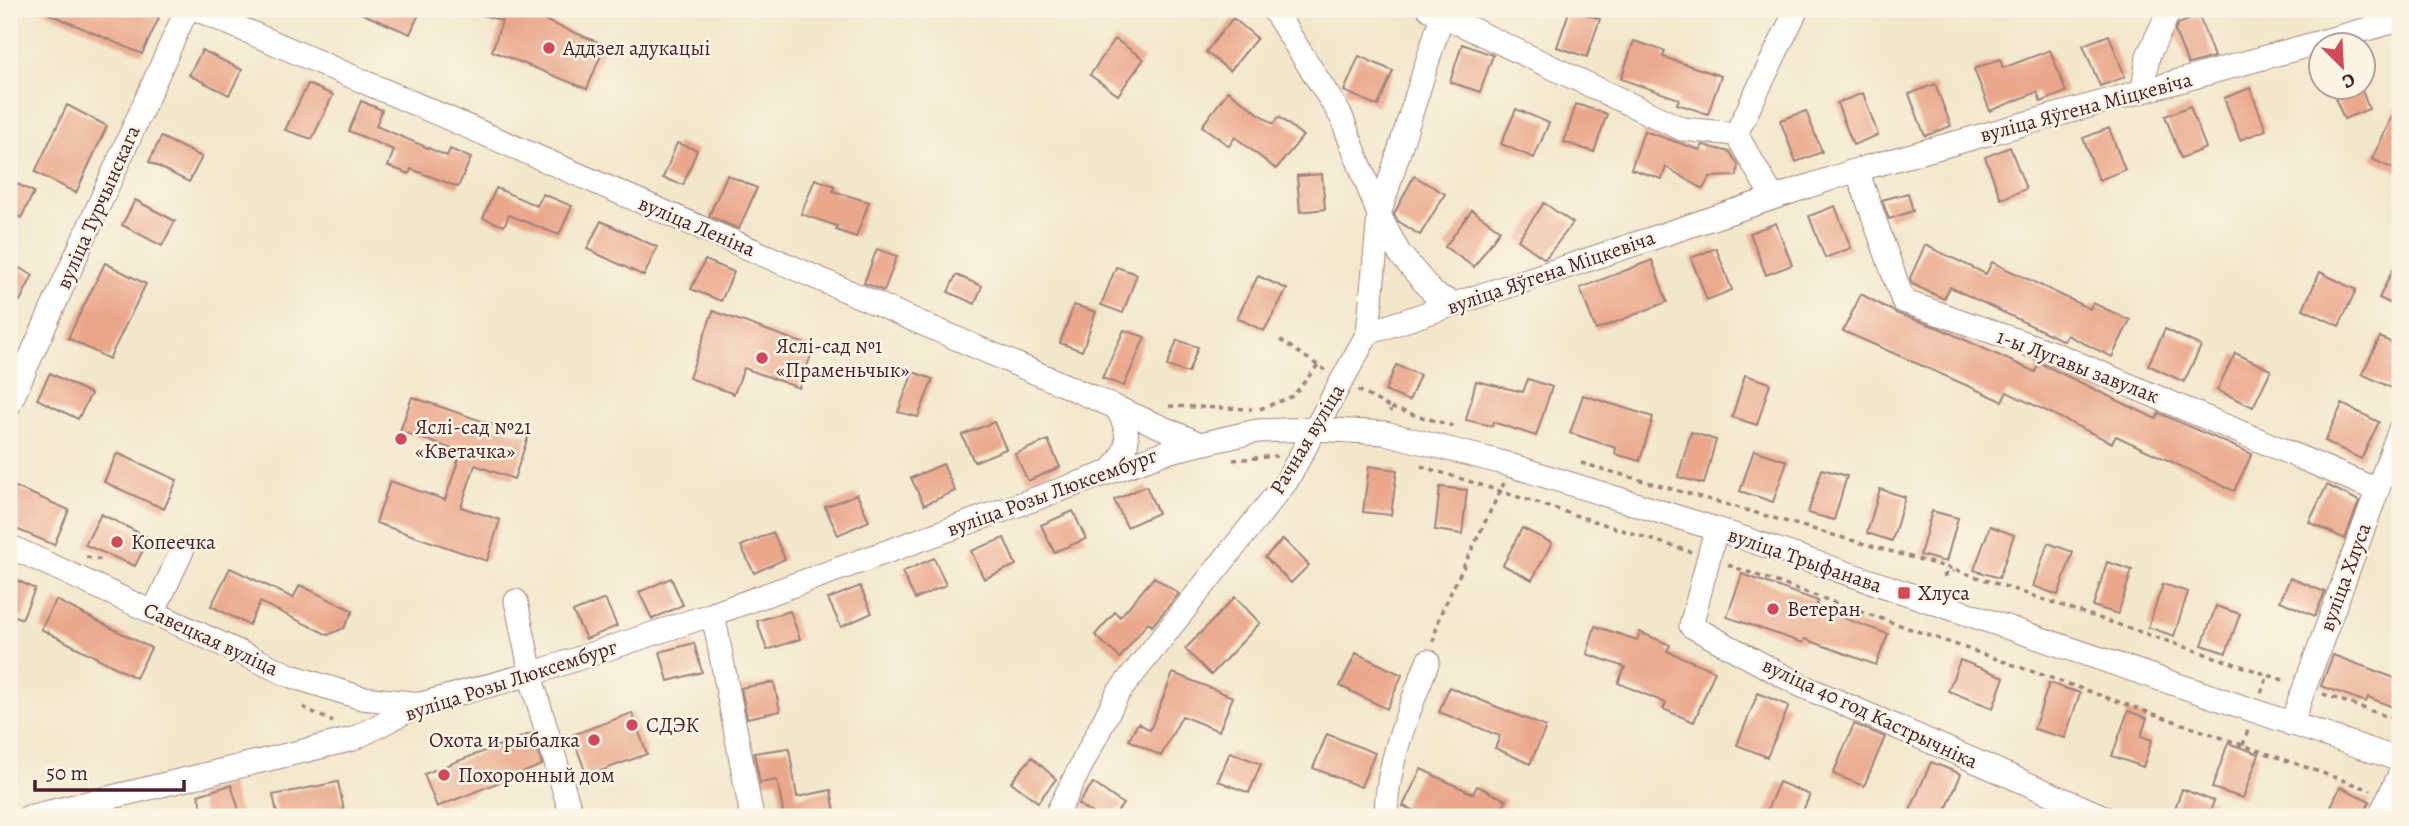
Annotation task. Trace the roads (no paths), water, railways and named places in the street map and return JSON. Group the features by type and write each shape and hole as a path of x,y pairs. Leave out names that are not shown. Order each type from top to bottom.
{"street":[{"name":"вуліца Турчынскага","path":"9,405 187,9"},
{"name":"вуліца Леніна","path":"196,9 1198,443"},
{"path":"1273,9 1341,116 1380,215 1399,253 1434,294 1457,304"},
{"path":"1736,134 1797,9"},
{"path":"2144,91 2148,56 2170,9"},
{"path":"1438,11 1682,129 1736,134"},
{"name":"Рачная вуліца","path":"1055,817 1118,694 1286,482 1368,333 1380,215 1438,11"},
{"name":"вуліца Яўгена Міцкевіча","path":"1368,333 1772,196 1857,170 2400,20"},
{"path":"1736,134 1772,196"},
{"name":"1-ы Лугавы завулак","path":"1857,170 1903,301 2053,353 2377,490"},
{"path":"1111,471 1124,456 1129,444 1127,428 1117,408"},
{"name":"вуліца Трыфанава","path":"1198,443 1257,431 1315,429 1385,433 1512,466 1716,529 2400,760"},
{"name":"вуліца Хлуса","path":"2291,724 2400,429"},
{"name":"вуліца Розы Люксембург","path":"29,817 353,739 421,704 531,674 710,615 1111,471 1198,443"},
{"name":"вуліца 40 год Кастрычніка","path":"1716,529 1691,626 1800,685 2104,817"},
{"name":"Савецкая вуліца","path":"9,545 291,676 362,698 421,704"},
{"path":"153,612 182,551"},
{"path":"516,601 531,674 572,817"},
{"path":"710,615 716,629 752,817"},
{"path":"1387,817 1386,789 1407,715 1428,661"},
{"path":"2379,817 2400,774"}],"place":[{"name":"Аддзел адукацыі","path":"549,48"},
{"name":"Яслі-сад №1 «Праменьчык»","path":"762,358"},
{"name":"Яслі-сад №21 «Кветачка»","path":"401,439"},
{"name":"Копеечка","path":"117,542"},
{"name":"Хлуса","path":"1904,593"},
{"name":"Ветеран","path":"1773,609"},
{"name":"СДЭК","path":"632,725"},
{"name":"Охота и рыбалка","path":"594,740"},
{"name":"Похоронный дом","path":"444,775"}]}
